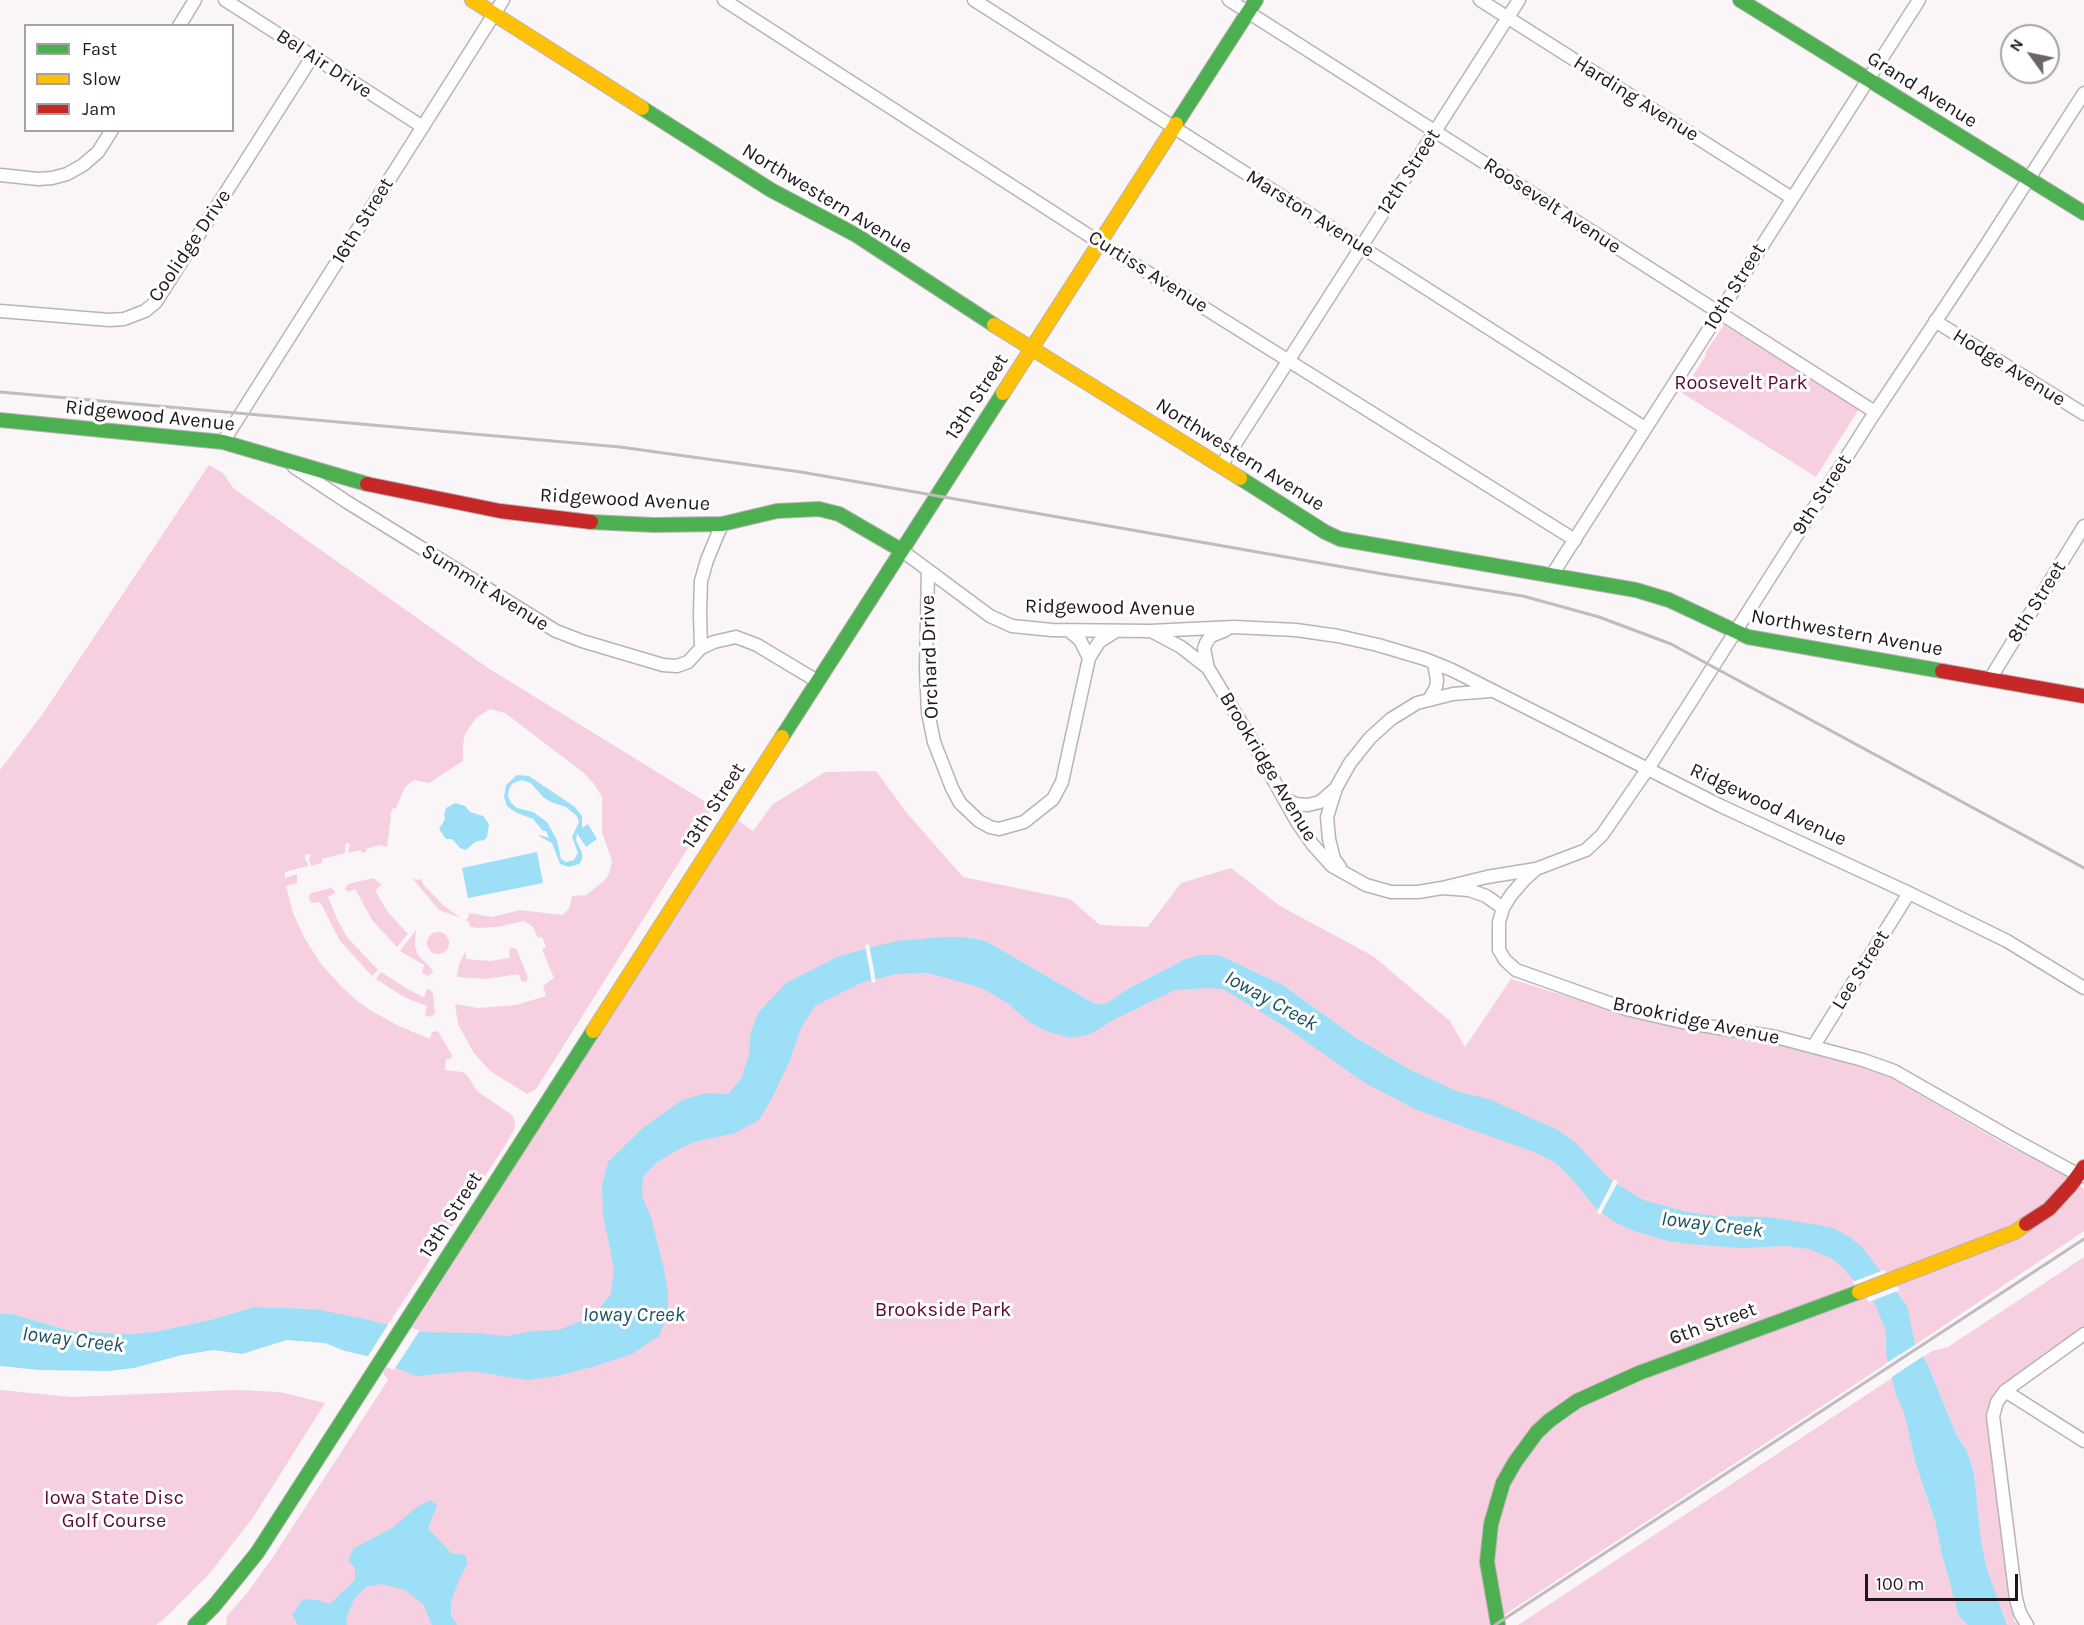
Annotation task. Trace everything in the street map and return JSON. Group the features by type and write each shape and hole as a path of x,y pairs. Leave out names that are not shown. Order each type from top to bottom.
{"main road":[{"name":"Northwestern Avenue","path":"471,0 771,190 856,235 1030,349 1221,465 1325,532 1340,539 1636,590 1669,600 1748,637 2084,696"},
{"name":"Grand Avenue","path":"1748,2 1867,79 2084,213"},
{"name":"13th Street","path":"195,1625 234,1583 257,1553 1251,6"},
{"name":"Ridgewood Avenue","path":"0,420 223,442 362,483 500,511 587,522 654,525 722,524 777,511 819,509 839,514 901,550"},
{"name":"6th Street","path":"1498,1625 1487,1562 1491,1524 1503,1483 1515,1462 1537,1432 1560,1412 1598,1390 1639,1373 1911,1273 2015,1232 2049,1209 2083,1175"}],"street":[{"path":"180,24 195,0"},
{"name":"Bel Air Drive","path":"225,0 423,127"},
{"name":"16th Street","path":"223,442 503,0"},
{"name":"Curtiss Avenue","path":"724,0 1099,242 1575,540"},
{"name":"Marston Avenue","path":"974,0 1646,428"},
{"name":"Roosevelt Avenue","path":"1229,0 1251,6 1435,131 1875,412"},
{"name":"Harding Avenue","path":"1480,0 1792,198"},
{"name":"12th Street","path":"1221,465 1519,0"},
{"name":"10th Street","path":"1552,575 1919,0"},
{"name":"Coolidge Drive","path":"0,311 108,320 124,319 146,311 156,302 312,57"},
{"name":"9th Street","path":"1442,888 1487,877 1536,869 1586,850 1602,835 1648,769 1875,412 2084,93"},
{"path":"0,175 38,179 67,174 83,165 98,152 111,132"},
{"name":"Hodge Avenue","path":"1935,321 2084,414"},
{"name":"Summit Avenue","path":"282,459 347,502 556,631 663,665 677,666 688,662 701,648 714,642 736,637 757,645 817,681"},
{"path":"701,648 701,581 722,524"},
{"name":"8th Street","path":"1990,679 2084,526"},
{"name":"Ridgewood Avenue","path":"901,550 990,616 1012,626 1116,631 1234,627 1296,630 1378,645 1434,663 1721,806 2007,941 2084,988"},
{"name":"Orchard Drive","path":"928,571 926,670 928,712 934,742 960,803 979,821 999,830 1024,822 1053,798 1067,768 1089,658 1099,642 1116,631"},
{"path":"1208,668 1204,649 1206,642 1211,636 1234,627"},
{"path":"1068,630 1080,640 1089,658"},
{"name":"Brookridge Avenue","path":"1150,631 1181,647 1208,668 1313,845 1332,866 1344,873 1366,885 1391,892 1418,892 1442,888 1469,890 1486,896 1503,908 1499,922 1499,950 1504,960 1516,970 1626,1009 1682,1022 1776,1037 1863,1060 1894,1071 2083,1175"},
{"path":"1430,700 1437,680 1434,663"},
{"path":"1344,873 1334,859 1327,817 1336,788 1350,763 1370,738 1391,719 1417,703 1453,694 1490,691"},
{"path":"1284,799 1296,804 1308,805 1320,802 1336,788"},
{"name":"9th Street","path":"1503,908 1524,880 1536,869"},
{"name":"Lee Street","path":"1813,1047 1909,893"},
{"path":"2027,1625 2016,1599 1993,1416 1997,1402 2005,1391 2084,1334"},
{"path":"2005,1391 2084,1441"}],"green space":[{"name":"Roosevelt Park","path":"1724,325 1859,409 1816,477 1682,393"},
{"path":"209,465 223,473 233,488 488,668 714,807 540,1083 536,1089 527,1094 490,1071 473,1052 458,1024 455,1004 478,1008 516,1005 546,996 543,986 554,978 542,949 546,947 542,937 538,938 533,927 524,921 497,927 478,928 470,927 469,922 466,921 470,913 492,917 520,910 562,915 569,909 572,896 586,895 604,881 609,874 612,861 602,832 602,797 584,773 505,713 490,709 476,718 465,734 463,761 429,783 414,780 405,787 396,808 393,808 390,815 387,847 379,845 366,849 366,852 362,853 361,850 348,853 350,844 346,843 345,853 322,859 322,863 311,866 309,859 311,855 305,854 308,866 285,872 285,878 297,874 297,883 286,886 293,913 305,939 321,964 342,987 370,1010 399,1026 430,1039 432,1032 438,1031 452,1055 451,1059 446,1059 445,1070 462,1072 467,1075 477,1091 512,1115 515,1122 514,1130 506,1144 387,1326 315,1309 254,1307 210,1320 154,1332 126,1334 71,1331 12,1314 0,1313 0,770 44,712"},
{"name":"Brookside Park","path":"876,771 906,812 963,877 1070,899 1100,925 1148,927 1181,883 1231,868 1280,906 1373,956 1450,1021 1465,1047 1511,979 1624,1014 1775,1044 1861,1067 1891,1078 2008,1146 2058,1169 2084,1189 2084,1231 1489,1625 226,1625 227,1616 273,1557 388,1380 383,1373 736,819 753,831 773,804 825,772","holes":["965,937 986,941 1095,1004 1108,1003 1126,990 1185,959 1199,955 1219,955 1283,985 1355,1037 1407,1068 1441,1084 1342,1045 1206,966 1082,1020 926,939"]},
{"path":"373,878 382,885 375,890 387,911 408,934 397,947 372,920 355,889 348,892 345,889 348,884"},
{"path":"412,878 421,879 443,905 461,918 439,910"},
{"path":"331,888 335,893 328,897 347,937 378,970 372,976 340,941 320,902 310,901 311,893"},
{"path":"416,930 415,946 418,955 432,969 433,972 429,976 422,973 424,965 400,951"},
{"path":"438,932 448,939 449,943 442,953 438,954 428,947 427,943 434,933"},
{"path":"511,948 517,950 528,978 526,982 521,981 519,974 485,979 457,977 459,964 466,951 466,959 490,961 510,958"},
{"path":"381,972 424,997 429,989 433,993 435,1014 430,1017 425,1015 427,1006 404,997 376,979"},
{"path":"2084,1257 2084,1326 2003,1384 1992,1402 1989,1417 1989,1441 2014,1620 2018,1625 2007,1625 1987,1569 1981,1540 1974,1473 1967,1451 1956,1434 1923,1357 1932,1351 1948,1347"},
{"path":"1892,1378 1904,1413 1916,1465 1935,1521 1950,1584 1968,1625 1518,1625"},
{"name":"Iowa State Disc Golf Course","path":"0,1390 72,1397 235,1390 280,1392 325,1403 254,1516 210,1573 156,1625 0,1625"}],"water":[{"path":"517,775 529,776 575,807 582,816 582,828 588,824 597,839 586,847 577,833 576,840 582,853 579,864 569,867 560,864 552,843 539,836 549,838 546,831 543,831 533,819 507,806 504,797 506,785","holes":["522,780 531,783 543,797 566,807 577,816 579,822 572,837 578,853 574,860 566,862 561,859 557,840 547,822 533,812 517,808 511,803 508,796 513,783"]},
{"path":"455,803 465,806 470,812 483,816 489,824 487,837 475,842 466,850 460,848 452,839 446,839 439,829 445,819 446,808"},
{"path":"537,852 543,883 468,898 462,868"},
{"name":"Ioway Creek","path":"965,937 986,941 1095,1004 1107,1003 1126,990 1185,959 1199,955 1219,955 1283,985 1355,1037 1407,1068 1456,1091 1491,1100 1558,1130 1576,1143 1609,1179 1643,1200 1687,1212 1716,1216 1769,1217 1818,1225 1833,1228 1848,1236 1862,1247 1907,1306 1915,1343 1928,1365 1956,1434 1967,1451 1974,1473 1981,1540 1987,1569 2007,1625 1968,1625 1959,1616 1935,1521 1916,1465 1904,1413 1896,1395 1886,1354 1886,1331 1875,1304 1831,1258 1809,1249 1785,1246 1741,1248 1690,1244 1668,1241 1631,1230 1613,1221 1594,1206 1556,1163 1534,1152 1417,1110 1365,1083 1281,1024 1223,989 1175,990 1115,1019 1091,1034 1071,1038 1049,1032 1029,1022 1009,1004 982,988 928,973 896,974 861,983 815,1006 801,1028 790,1060 759,1120 735,1133 694,1142 675,1151 657,1162 643,1177 642,1196 651,1217 664,1270 668,1293 668,1315 659,1336 632,1354 592,1367 557,1376 527,1380 471,1371 416,1376 367,1356 325,1343 287,1340 242,1354 214,1350 182,1355 134,1368 108,1371 39,1370 0,1366 0,1313 12,1314 71,1331 126,1334 154,1332 210,1320 254,1307 315,1309 418,1332 507,1336 533,1331 559,1330 593,1316 611,1294 614,1269 603,1215 602,1186 608,1162 643,1128 682,1100 707,1093 728,1094 741,1079 749,1055 750,1035 758,1013 786,983 839,956 896,941"},
{"path":"430,1500 437,1505 428,1528 451,1553 465,1555 468,1563 451,1601 451,1616 457,1625 432,1625 423,1604 405,1590 381,1584 366,1587 354,1599 346,1619 347,1625 298,1625 292,1615 303,1599 330,1604 355,1580 355,1568 348,1560 354,1548 392,1528 417,1507"}],"pier":[{"path":"869,944 876,982 872,983 865,945"},
{"path":"1614,1179 1618,1182 1600,1215 1597,1212"},
{"path":"1884,1270 1900,1290 1869,1302 1852,1282"},
{"path":"389,1323 420,1330 394,1370 366,1359"},
{"path":"1918,1343 1925,1355 1889,1379 1885,1364"}],"railway":[{"path":"0,392 620,447 801,472 1383,574 1523,596 1599,617 1671,644 2084,868"},
{"path":"1495,1625 2084,1239"}],"traffic: fast":[{"path":"1176,124 1256,0"},
{"path":"1740,0 2084,213"},
{"path":"642,108 771,190 856,235 994,325"},
{"path":"782,737 1003,393"},
{"path":"0,420 223,442 367,484"},
{"path":"1240,478 1325,532 1340,539 1636,590 1669,600 1748,637 1942,671"},
{"path":"591,522 654,525 722,524 777,511 819,509 839,514 901,550"},
{"path":"195,1625 214,1606 257,1553 593,1031"},
{"path":"1498,1625 1487,1562 1491,1524 1503,1483 1537,1432 1550,1420 1577,1401 1639,1373 1859,1292"}],"traffic: slow":[{"path":"472,0 642,108"},
{"path":"1003,393 1176,124"},
{"path":"994,325 1240,478"},
{"path":"593,1031 782,737"},
{"path":"1859,1292 2015,1232 2026,1224"}],"traffic: jam":[{"path":"367,484 500,511 591,522"},
{"path":"1942,671 2084,696"},
{"path":"2026,1224 2049,1209 2084,1167"}]}
